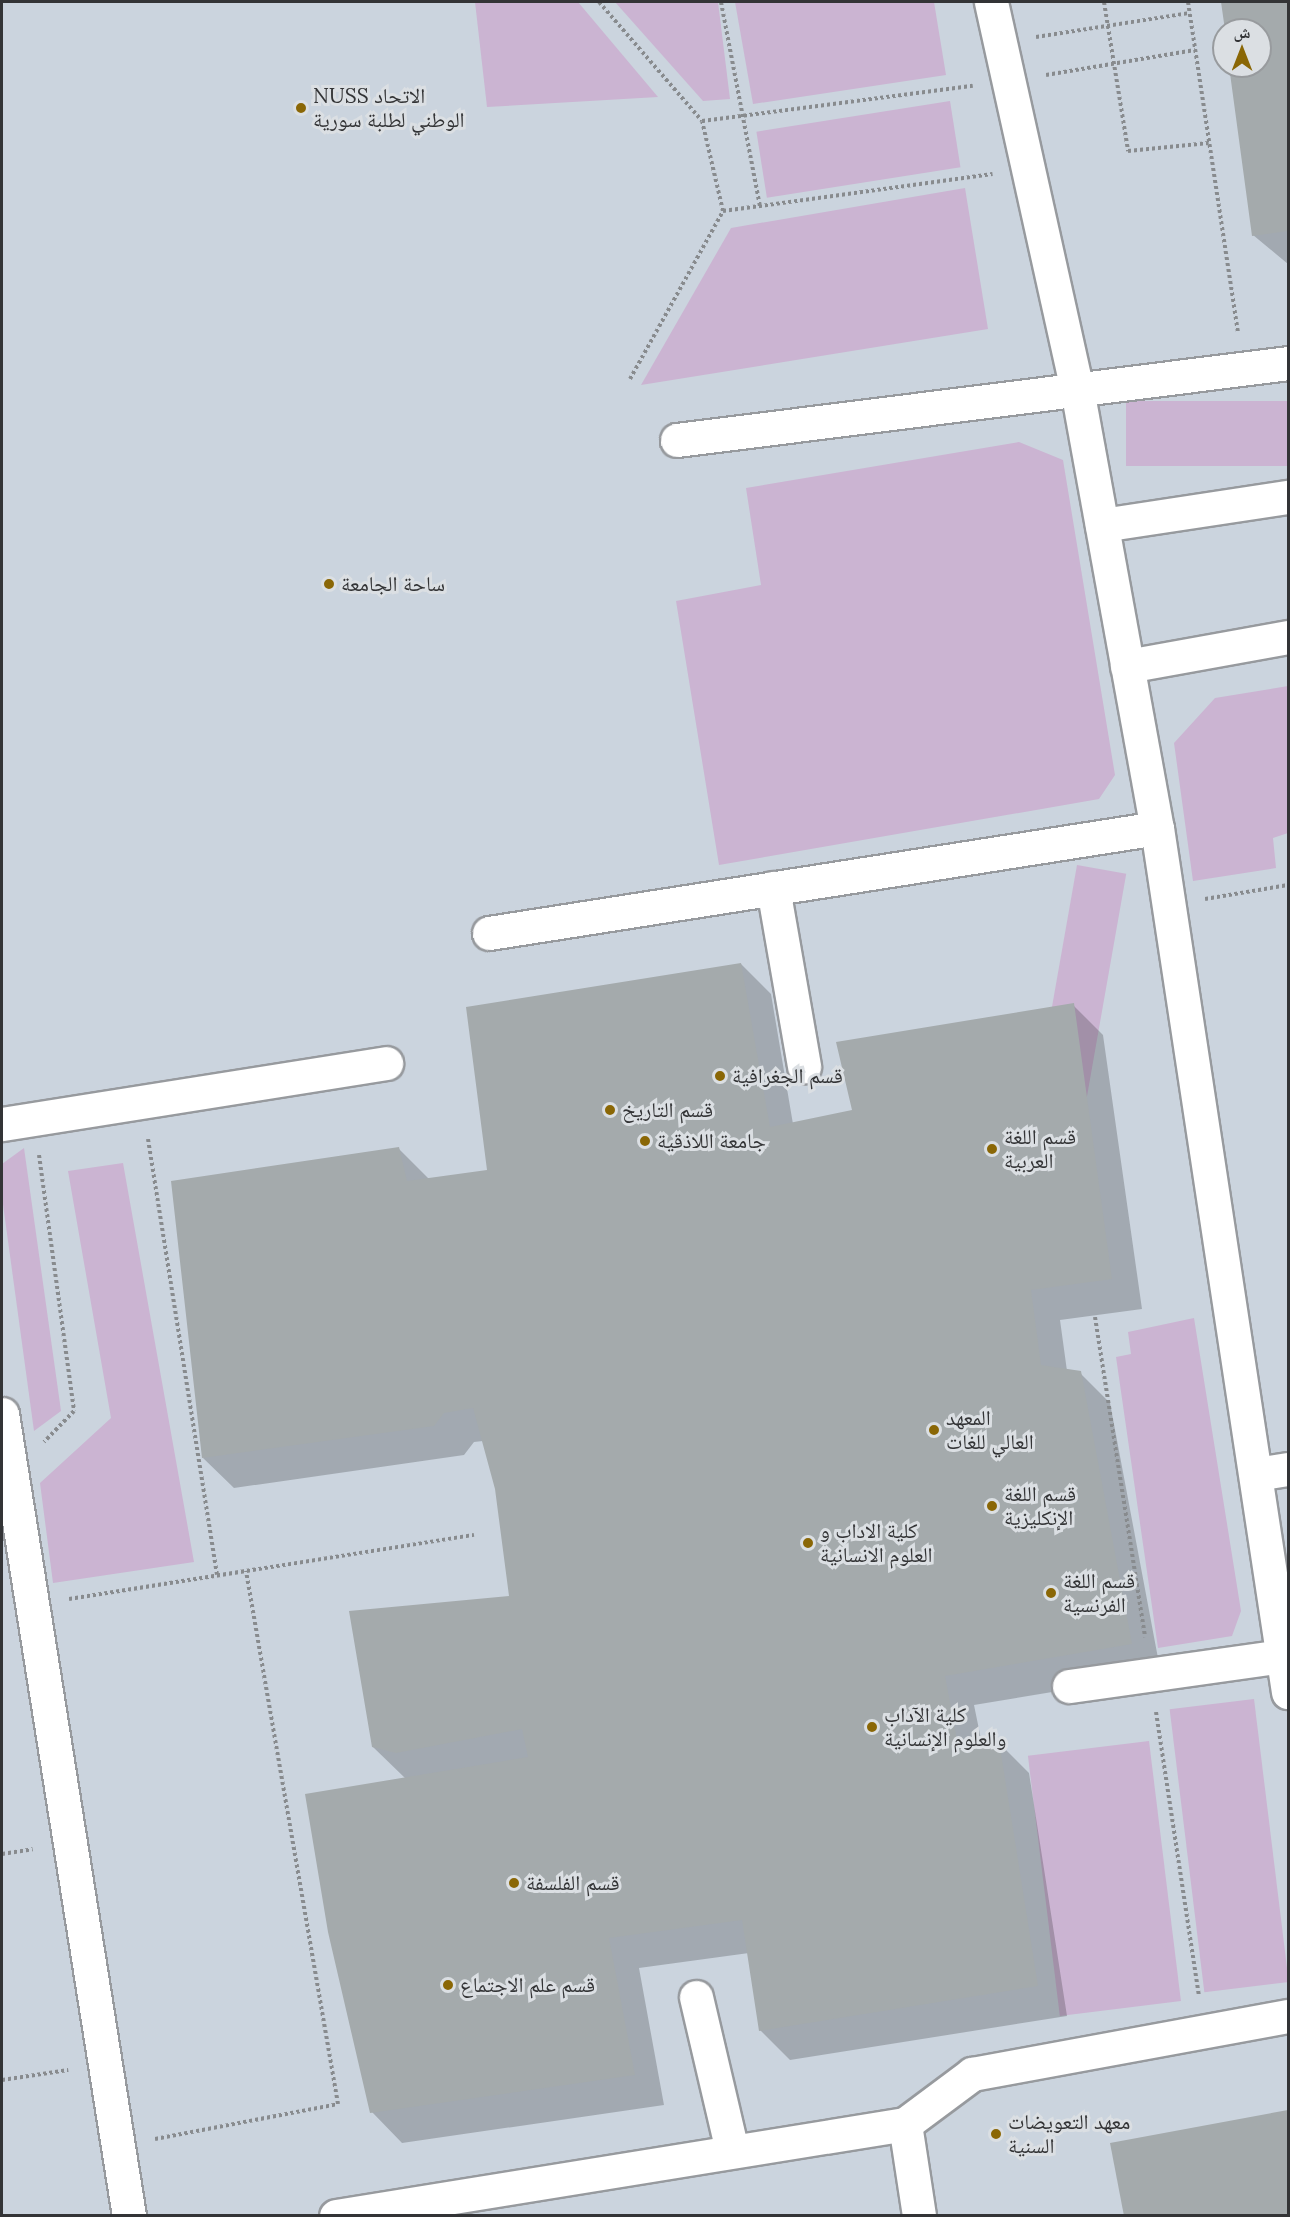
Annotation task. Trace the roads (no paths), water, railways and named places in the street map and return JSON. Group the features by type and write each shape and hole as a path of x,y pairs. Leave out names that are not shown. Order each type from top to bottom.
{"lane":[{"path":"991,2 1077,389 1157,828 1288,1692"},
{"path":"677,440 1288,363"},
{"path":"1101,525 1288,497"},
{"path":"1127,666 1288,637"},
{"path":"489,933 1157,828"},
{"path":"773,888 804,1066"},
{"path":"2,1124 386,1063"},
{"path":"2,1414 129,2216"},
{"path":"1256,1474 1288,1469"},
{"path":"1069,1686 1283,1656"},
{"path":"696,1997 732,2150"},
{"path":"336,2216 732,2150 905,2124 972,2074 1288,2016"},
{"path":"905,2124 919,2216"}],"place":[{"name":"NUSS الاتحاد الوطني لطلبة سورية","path":"301,108"},
{"name":"ساحة الجامعة","path":"329,584"},
{"name":"قسم الجغرافية","path":"720,1076"},
{"name":"قسم التاريخ","path":"610,1110"},
{"name":"جامعة اللاذقية","path":"645,1141"},
{"name":"قسم اللغة العربية","path":"992,1149"},
{"name":"المعهد العالي للغات","path":"934,1430"},
{"name":"قسم اللغة الإنكليزية","path":"992,1506"},
{"name":"كلية الاداب و العلوم الانسانية","path":"808,1543"},
{"name":"قسم اللغة الفرنسية","path":"1051,1593"},
{"name":"كلية الآداب والعلوم الإنسانية","path":"872,1727"},
{"name":"قسم الفلسفة","path":"514,1883"},
{"name":"قسم علم الاجتماع","path":"448,1985"},
{"name":"معهد التعويضات السنية","path":"996,2134"}]}
